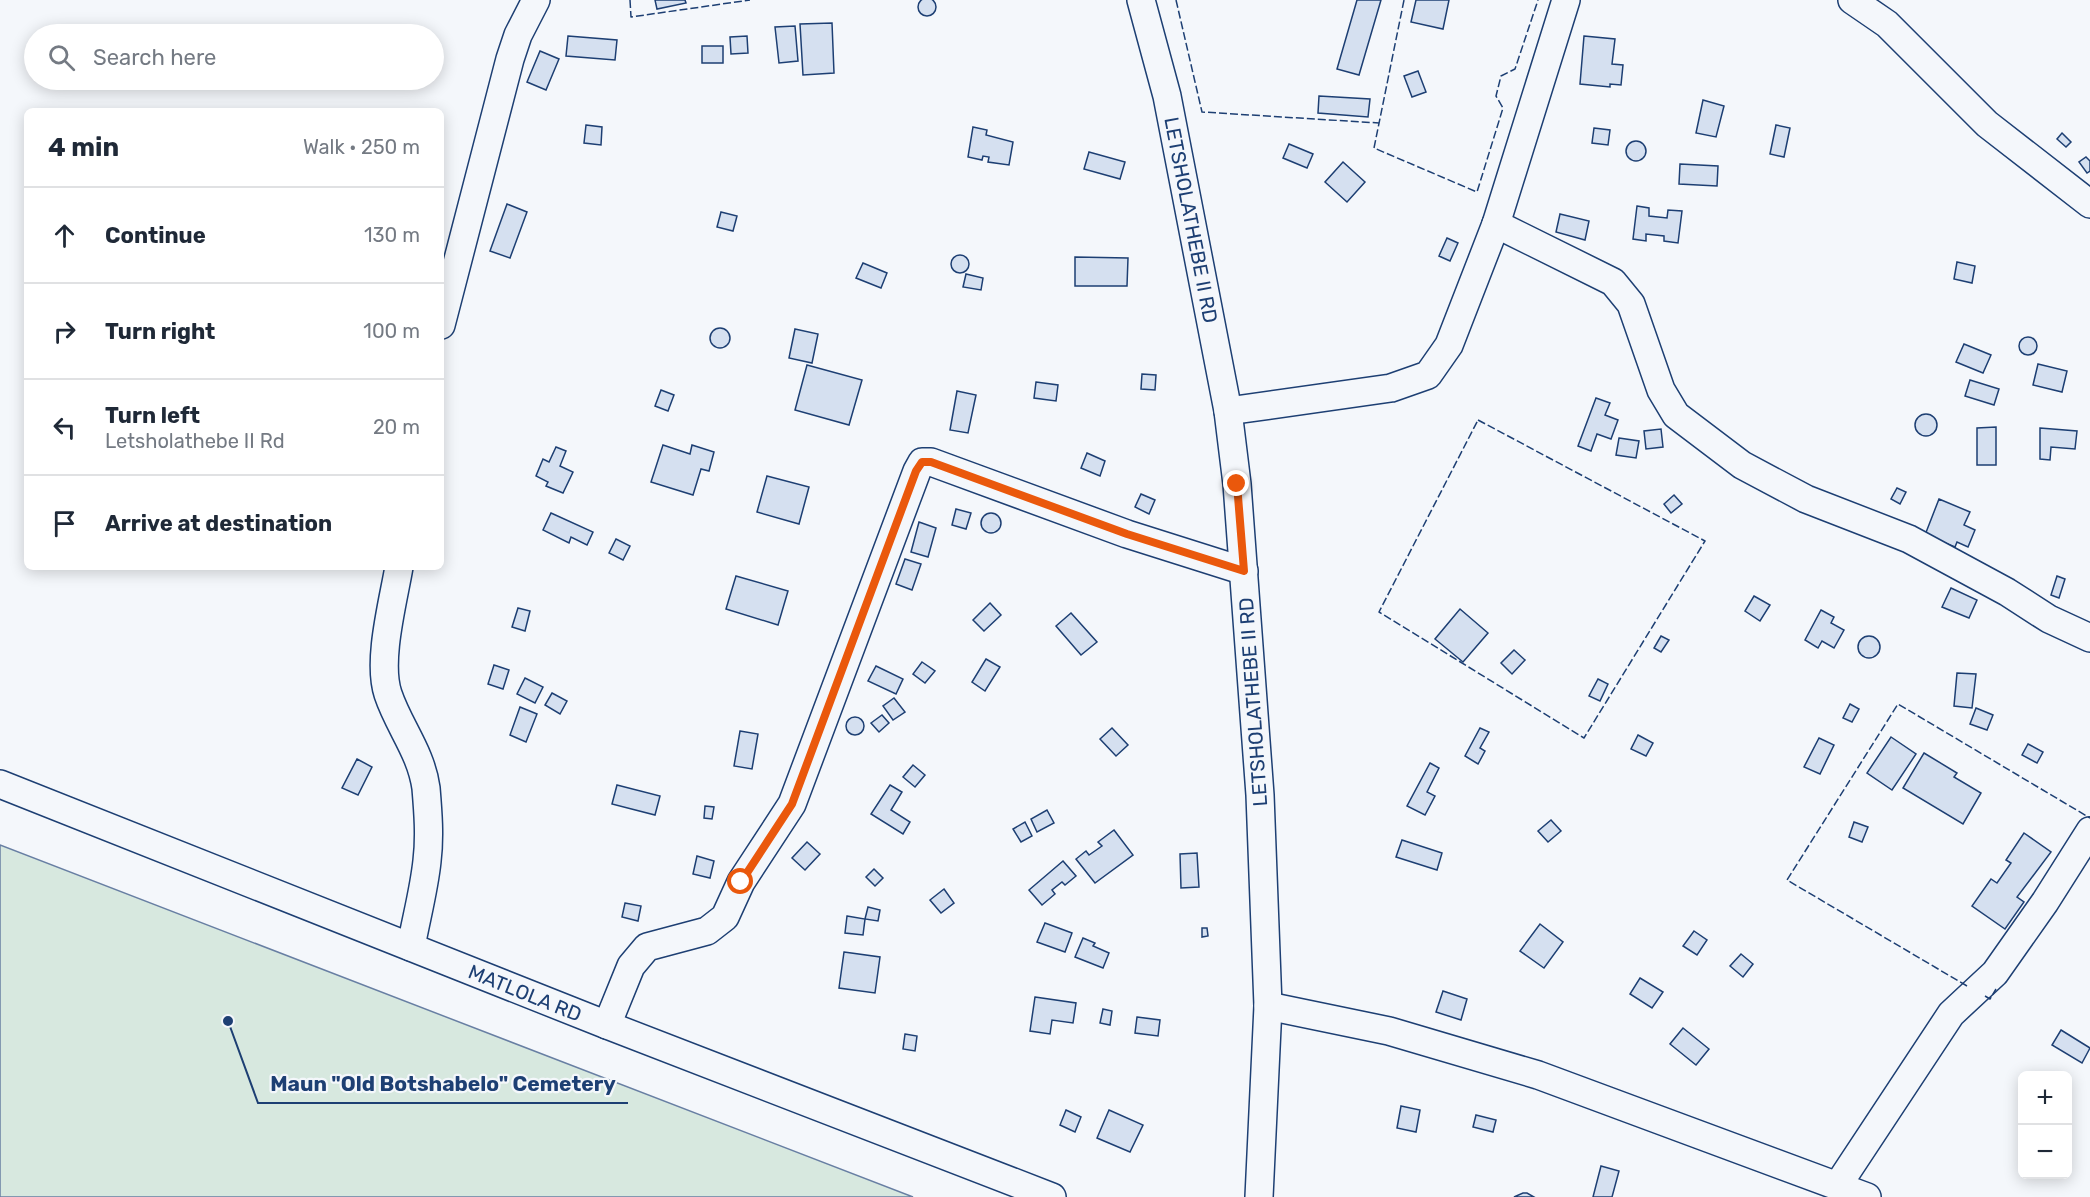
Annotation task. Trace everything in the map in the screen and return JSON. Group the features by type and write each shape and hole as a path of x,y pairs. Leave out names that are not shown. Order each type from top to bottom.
{"street":[{"path":"444,313 510,59 518,35 536,0"},
{"name":"LETSHOLATHEBE II RD","path":"1141,0 1167,96 1228,411 1244,571 1260,795 1268,1006 1260,1197"},
{"path":"1228,411 1391,388 1428,375 1449,345 1496,224 1566,0"},
{"path":"1852,0 1887,24 1987,124 2090,204"},
{"path":"1496,224 1613,282 1631,304 1661,390 1676,416 1742,465 1806,500 1909,539 2007,592 2049,619 2090,638"},
{"path":"607,1025 631,966 647,946 707,931 725,917 741,882 792,804 916,471 922,462 931,462 1127,534 1244,571"},
{"path":"398,570 386,644 384,676 388,694 421,763 426,787 428,825 427,861 411,947"},
{"name":"MATLOLA RD","path":"0,784 607,1025 1052,1197"},
{"path":"1838,1185 1951,1014 1995,973 2045,902 2090,831"},
{"path":"1268,1006 1389,1031 1538,1075 1867,1197"}],"shaded area":[{"path":"0,845 913,1197 0,1197"}],"building":[{"path":"924,-1 930,-1 935,4 933,13 927,16 921,13 918,7"},
{"path":"655,0 685,0 686,3 657,9"},
{"path":"1357,0 1381,0 1359,75 1337,69"},
{"path":"1416,0 1449,0 1443,29 1411,22"},
{"path":"832,23 834,73 803,75 800,24"},
{"path":"795,26 798,61 779,63 775,27"},
{"path":"568,36 617,40 615,60 566,56"},
{"path":"747,36 748,53 731,54 730,37"},
{"path":"1584,36 1615,39 1612,64 1623,65 1621,85 1610,84 1610,87 1580,84"},
{"path":"702,46 723,46 723,63 702,63"},
{"path":"540,51 559,59 546,90 527,82"},
{"path":"1418,71 1426,92 1412,97 1404,76"},
{"path":"1319,96 1370,99 1368,117 1318,113"},
{"path":"1703,100 1724,106 1716,137 1696,133"},
{"path":"586,125 602,127 601,145 584,143"},
{"path":"1776,125 1790,128 1784,157 1770,154"},
{"path":"973,127 987,130 986,135 1013,142 1009,165 988,162 989,157 983,156 982,160 968,157"},
{"path":"1594,128 1610,130 1608,145 1592,143"},
{"path":"2062,133 2071,142 2066,147 2057,139"},
{"path":"1636,141 1643,144 1646,151 1643,158 1636,161 1629,158 1626,151 1629,144"},
{"path":"1289,144 1313,154 1307,168 1283,158"},
{"path":"1089,152 1125,162 1120,179 1084,169"},
{"path":"2086,157 2090,161 2090,171 2087,173 2079,162"},
{"path":"1343,162 1365,182 1347,202 1325,182"},
{"path":"1680,164 1718,166 1717,186 1679,184"},
{"path":"507,204 527,212 510,258 490,251"},
{"path":"1637,206 1649,208 1649,216 1667,218 1668,210 1682,211 1678,243 1664,241 1664,236 1646,234 1646,241 1633,239"},
{"path":"721,212 737,216 733,231 717,227"},
{"path":"1560,214 1589,221 1585,240 1556,232"},
{"path":"1447,238 1458,243 1450,261 1439,256"},
{"path":"960,255 966,258 969,264 966,270 960,273 954,270 951,264 954,258"},
{"path":"1075,257 1128,258 1127,286 1075,286"},
{"path":"1957,262 1975,266 1972,283 1954,279"},
{"path":"863,263 887,273 881,288 856,278"},
{"path":"966,274 983,278 981,290 963,287"},
{"path":"720,328 727,331 730,338 727,345 720,348 713,345 710,338 713,331"},
{"path":"795,329 818,334 812,363 789,358"},
{"path":"2028,337 2034,340 2037,346 2034,352 2028,355 2022,352 2019,346 2022,340"},
{"path":"1964,344 1991,355 1983,373 1956,362"},
{"path":"2038,364 2067,371 2062,392 2033,385"},
{"path":"807,365 862,380 849,425 795,410"},
{"path":"1142,374 1156,375 1155,390 1141,389"},
{"path":"1970,380 1999,389 1994,405 1965,396"},
{"path":"1036,382 1058,385 1056,401 1034,398"},
{"path":"661,390 674,395 668,411 655,406"},
{"path":"957,391 976,395 968,433 950,430"},
{"path":"1596,398 1610,403 1605,415 1618,420 1611,439 1597,434 1591,451 1578,446"},
{"path":"1926,414 1934,417 1937,425 1934,433 1926,436 1918,433 1915,425 1918,417"},
{"path":"1996,427 1996,465 1977,465 1977,428"},
{"path":"2040,428 2077,431 2075,449 2051,447 2050,460 2040,459"},
{"path":"1661,429 1663,447 1646,449 1644,431"},
{"path":"1619,438 1639,441 1636,458 1616,455"},
{"path":"663,445 690,454 692,445 714,452 709,471 701,469 693,495 651,482"},
{"path":"556,447 566,451 560,466 573,472 563,493 546,486 548,482 536,476 543,459 549,462"},
{"path":"1087,453 1105,461 1100,476 1081,468"},
{"path":"767,476 809,487 799,524 757,512"},
{"path":"1897,488 1906,492 1900,504 1891,499"},
{"path":"1141,494 1155,500 1149,514 1135,507"},
{"path":"1674,495 1682,504 1671,513 1664,504"},
{"path":"1939,499 1970,512 1964,525 1975,530 1968,547 1957,542 1955,547 1925,535"},
{"path":"956,509 971,513 966,529 952,525"},
{"path":"551,513 593,532 587,545 571,537 569,543 543,530"},
{"path":"991,513 998,516 1001,523 998,530 991,533 984,530 981,523 984,516"},
{"path":"919,522 936,528 928,557 911,552"},
{"path":"616,539 630,546 623,560 609,553"},
{"path":"905,559 921,564 912,590 896,584"},
{"path":"736,576 788,591 778,625 726,609"},
{"path":"2057,576 2065,579 2059,598 2051,595"},
{"path":"1951,588 1977,600 1969,618 1942,607"},
{"path":"1754,596 1770,605 1760,621 1745,611"},
{"path":"990,603 1001,615 984,631 973,620"},
{"path":"518,608 530,611 525,631 512,627"},
{"path":"1460,609 1488,633 1463,662 1435,639"},
{"path":"1821,610 1834,617 1831,623 1844,630 1834,648 1822,641 1818,648 1805,640"},
{"path":"1071,613 1097,642 1081,655 1056,626"},
{"path":"1661,636 1669,640 1661,652 1654,648"},
{"path":"1869,636 1877,639 1880,647 1877,655 1869,658 1861,655 1858,647 1861,639"},
{"path":"1514,650 1525,660 1512,674 1501,663"},
{"path":"986,659 1000,667 985,691 972,682"},
{"path":"922,662 935,671 925,683 913,674"},
{"path":"494,665 509,670 503,689 488,684"},
{"path":"876,666 903,679 896,694 868,681"},
{"path":"1957,673 1976,674 1972,708 1954,706"},
{"path":"525,678 543,687 535,703 517,694"},
{"path":"1598,679 1608,684 1600,701 1589,696"},
{"path":"552,693 567,701 560,714 545,705"},
{"path":"894,698 905,712 893,720 883,706"},
{"path":"1850,704 1859,709 1852,722 1843,718"},
{"path":"520,707 537,714 526,742 510,735"},
{"path":"1976,708 1993,715 1987,730 1970,724"},
{"path":"882,715 889,723 879,732 871,723"},
{"path":"855,717 863,722 864,726 859,734 855,735 847,730 846,726 851,718"},
{"path":"1112,728 1128,745 1116,756 1100,739"},
{"path":"1480,728 1489,732 1480,748 1485,751 1478,764 1465,756"},
{"path":"740,731 758,734 752,769 734,766"},
{"path":"1638,735 1653,743 1646,756 1631,749"},
{"path":"1891,737 1916,754 1892,790 1867,773"},
{"path":"1819,738 1834,745 1820,774 1804,767"},
{"path":"2028,744 2043,752 2037,763 2022,755"},
{"path":"1924,753 1957,773 1954,777 1981,793 1963,824 1903,788"},
{"path":"357,759 372,767 358,795 342,788"},
{"path":"1430,763 1439,768 1427,792 1435,796 1425,815 1407,806"},
{"path":"913,765 925,775 915,787 903,777"},
{"path":"617,785 660,796 655,815 612,804"},
{"path":"890,785 902,792 891,810 910,822 903,834 871,814"},
{"path":"705,806 714,807 712,819 704,818"},
{"path":"1047,810 1054,823 1037,832 1031,819"},
{"path":"1551,820 1561,831 1548,842 1538,831"},
{"path":"1025,822 1032,836 1021,842 1013,829"},
{"path":"1854,822 1868,827 1862,842 1849,837"},
{"path":"1114,830 1133,855 1095,883 1076,859 1086,851 1089,855 1102,846 1098,842"},
{"path":"2024,833 2051,852 2017,897 2024,902 2005,929 1972,906 1991,879 1997,883 2011,863 2006,860"},
{"path":"1402,840 1442,853 1437,870 1396,857"},
{"path":"807,842 820,854 805,870 792,858"},
{"path":"1197,853 1199,887 1181,888 1180,854"},
{"path":"697,856 714,861 710,878 693,874"},
{"path":"1063,861 1076,876 1065,885 1062,882 1052,890 1055,894 1042,905 1029,890"},
{"path":"874,869 883,878 875,886 866,877"},
{"path":"944,889 954,903 941,913 930,900"},
{"path":"625,903 641,906 638,921 622,917"},
{"path":"868,907 880,910 878,921 865,919"},
{"path":"847,916 865,919 863,935 845,933"},
{"path":"1045,923 1072,933 1065,952 1037,942"},
{"path":"1540,924 1563,942 1544,968 1520,951"},
{"path":"1202,928 1207,928 1208,936 1202,937"},
{"path":"1694,931 1707,940 1697,955 1683,946"},
{"path":"1083,938 1095,943 1093,946 1109,953 1103,968 1075,957"},
{"path":"844,952 880,957 875,993 839,988"},
{"path":"1741,954 1753,964 1743,977 1730,966"},
{"path":"1640,978 1663,992 1652,1008 1630,994"},
{"path":"1443,991 1467,999 1461,1020 1436,1012"},
{"path":"1035,997 1076,1003 1073,1023 1052,1020 1050,1034 1030,1031"},
{"path":"1103,1009 1112,1011 1110,1025 1100,1023"},
{"path":"1137,1017 1160,1020 1158,1036 1135,1033"},
{"path":"1683,1028 1709,1049 1696,1065 1670,1044"},
{"path":"2061,1030 2090,1048 2082,1063 2052,1045"},
{"path":"905,1034 917,1036 915,1051 903,1049"},
{"path":"1401,1106 1420,1110 1416,1132 1397,1128"},
{"path":"1066,1110 1081,1117 1075,1132 1060,1125"},
{"path":"1109,1110 1143,1125 1130,1152 1097,1138"},
{"path":"1476,1115 1496,1120 1493,1132 1473,1127"},
{"path":"1601,1166 1619,1171 1612,1197 1593,1197"},
{"path":"1527,1193 1534,1197 1514,1197"}],"fence":[{"path":"630,0 631,17 750,0"},
{"path":"1176,0 1202,112 1379,123"},
{"path":"1404,0 1374,148 1477,192 1503,108 1496,96 1501,76 1515,69 1538,0"},
{"path":"1478,420 1705,541 1584,738 1379,612 1478,420"},
{"path":"1967,986 1787,880 1898,704 2090,818"},
{"path":"1985,996 1990,999 1996,989"}],"place":[{"name":"Maun \"Old Botshabelo\" Cemetery","path":"228,1021"}],"route":[{"path":"741,882 792,804 916,471 922,462 931,462 1127,534 1244,571 1237,484"}]}
